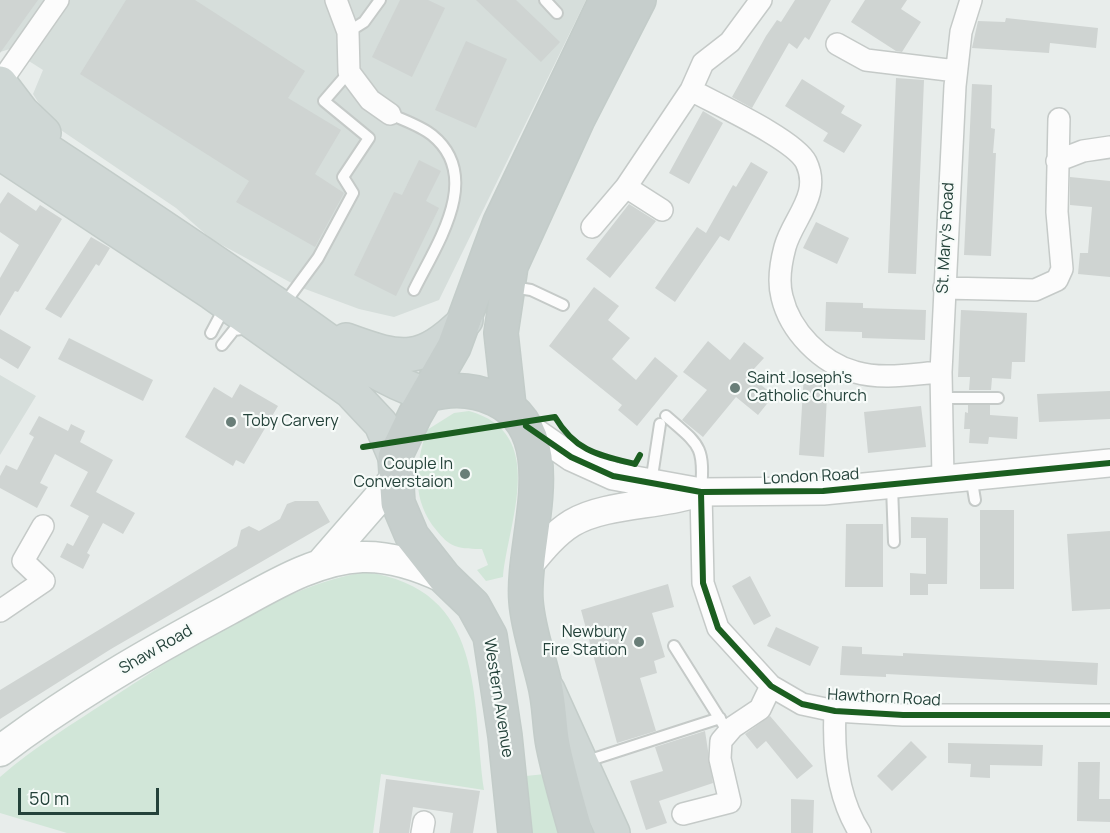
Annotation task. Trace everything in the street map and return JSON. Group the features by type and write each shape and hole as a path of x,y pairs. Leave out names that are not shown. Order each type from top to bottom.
{"highway":[{"path":"395,469 415,415 428,395 466,320 500,222 606,0"},
{"path":"576,833 553,743 545,683 526,603 526,569 536,482 533,449 518,416 501,333 506,286 518,248 639,0"},
{"path":"428,395 442,391 474,392 518,416"},
{"name":"Western Avenue","path":"395,469 398,503 412,536 445,578 473,605 490,636 505,736 515,833"}],"main road":[{"path":"0,83 22,112 98,183"},
{"path":"0,119 98,183 271,317 363,403 381,424 395,469"},
{"path":"0,153 212,292 271,317 310,327 368,348 403,356 436,346 466,320"},
{"path":"310,327 361,365 402,386 428,395"},
{"name":"Shaw Road","path":"321,564 395,469"},
{"name":"Shaw Road","path":"0,751 89,691 171,641 321,564 362,557 380,559 415,565 445,578"},
{"path":"545,683 613,833"}],"street":[{"path":"0,83 58,0"},
{"path":"336,0 348,32 349,72 370,100 390,114"},
{"path":"592,227 626,187 691,90 703,63 730,42 760,0"},
{"name":"St. Mary's Road","path":"943,479 941,372 956,71 961,32 971,0"},
{"path":"837,44 866,60 956,71"},
{"path":"691,90 764,130 798,152 805,161 812,183 810,195 786,245 781,270 782,296 796,329 824,358 855,372 889,376 941,372"},
{"path":"944,288 1035,290 1057,280 1062,269 1057,161 1059,119"},
{"path":"1057,161 1083,152 1110,147"},
{"path":"626,187 662,210"},
{"name":"London Road","path":"518,416 587,465 650,493"},
{"name":"London Road","path":"526,569 546,545 573,522 650,493 795,493 892,486 943,479 973,488 1110,463"},
{"name":"Hawthorn Road","path":"701,492 702,583 718,628 771,686 802,704 835,711 903,715 1110,715"},
{"path":"0,610 44,581 23,561 43,526"},
{"path":"683,814 730,802 720,750 724,725 760,709 771,686"},
{"path":"835,711 835,754 847,813 860,833"}],"lane":[{"path":"348,32 364,22 380,0"},
{"path":"545,0 557,13"},
{"path":"222,345 234,330 271,317 318,258 353,193 343,177 369,138 324,101 349,72"},
{"path":"390,114 431,135 452,158 457,184 451,213 414,290"},
{"path":"506,286 531,291 563,304"},
{"path":"212,292 220,312 212,333"},
{"path":"942,398 998,398"},
{"path":"650,493 663,420 696,442 702,454 701,492"},
{"path":"892,486 894,542"},
{"path":"582,762 671,735 724,725 674,646"}],"shaded area":[{"path":"0,0 586,0 439,300 394,317 359,309 297,286 211,239 176,208 52,124 33,94 43,70 10,49 0,52"},
{"path":"0,375 36,396 0,455"}],"green space":[{"path":"469,411 494,422 509,438 516,459 518,482 516,506 503,577 486,581 477,570 488,565 482,549 458,547 443,538 429,519 419,495 418,469 427,430 454,413"},
{"path":"365,572 405,582 433,600 453,624 465,652 473,685 484,790 381,774 373,833 67,833 0,813 0,777 69,726 170,660 234,623 300,591"},
{"path":"545,774 562,833 532,833 526,776"}],"building":[{"path":"0,0 38,0 0,53"},
{"path":"126,0 195,0 305,71 288,98 341,130 315,174 344,193 315,247 236,202 249,181 80,74"},
{"path":"400,0 428,0 445,8 412,77 372,57"},
{"path":"476,0 516,0 560,42 541,62"},
{"path":"795,0 831,0 809,40 805,37 797,49 789,43 752,108 732,97 766,36 777,20 781,22"},
{"path":"865,0 907,0 901,9 921,22 902,52 896,51 851,22"},
{"path":"1006,18 1098,28 1096,48 1050,43 1049,53 972,48 978,21 1005,22"},
{"path":"466,41 507,59 476,128 435,110"},
{"path":"896,78 924,80 916,274 888,273"},
{"path":"802,79 845,106 841,113 862,125 844,153 823,141 828,133 785,106"},
{"path":"972,84 992,85 991,128 995,129 993,153 996,153 991,256 964,255"},
{"path":"703,111 723,123 689,184 669,173"},
{"path":"419,160 441,171 426,201 439,208 396,296 354,275 394,192 402,195"},
{"path":"751,162 768,172 729,241 720,236 675,302 655,288 697,227 706,233 733,185 736,187"},
{"path":"1070,177 1110,181 1110,277 1078,274 1080,253 1088,253 1092,207 1070,205"},
{"path":"8,192 36,211 40,205 62,219 18,292 15,291 0,316 0,278 19,245 0,232 0,204"},
{"path":"629,204 656,221 610,278 586,259"},
{"path":"816,222 849,238 837,264 803,248"},
{"path":"91,237 110,248 99,266 96,264 61,318 45,309"},
{"path":"594,287 619,306 608,320 630,338 612,359 636,380 655,357 678,376 637,426 618,410 622,405 549,346"},
{"path":"826,302 863,303 863,308 926,310 925,340 862,338 862,332 825,331"},
{"path":"961,310 1027,313 1025,362 1012,362 1011,379 992,378 991,390 969,390 970,377 958,377"},
{"path":"0,329 31,347 18,369 0,358"},
{"path":"69,338 153,380 143,401 58,359"},
{"name":"Saint Joseph's Catholic Church","path":"708,341 730,360 744,342 764,358 753,370 758,374 757,382 774,395 758,415 736,397 703,437 682,420 707,390 683,372"},
{"path":"804,374 828,375 824,457 799,455"},
{"name":"Toby Carvery","path":"240,384 278,406 244,464 236,460 233,466 185,437 214,387 232,398"},
{"path":"1110,391 1110,419 1039,422 1037,394"},
{"path":"968,405 990,405 990,415 1018,417 1017,439 989,437 988,444 969,443 970,429 964,429 965,412 968,413"},
{"path":"921,406 926,447 868,453 864,412"},
{"path":"39,416 68,431 71,424 85,431 80,442 113,460 96,492 135,513 123,534 103,523 87,553 90,555 83,569 60,557 67,543 73,546 89,516 70,506 88,472 55,454 40,483 48,487 37,508 0,488 0,476 6,465 17,470 34,437 29,434"},
{"path":"295,501 318,501 330,522 111,649 0,719 0,690 237,546 241,530 249,526 259,531 280,519 287,504"},
{"path":"980,510 1014,510 1014,589 980,589"},
{"path":"911,517 948,518 947,584 928,584 928,595 910,595 910,573 926,574 926,538 911,538"},
{"path":"846,524 883,524 883,587 845,587"},
{"path":"1110,531 1110,609 1072,611 1067,534"},
{"path":"750,576 771,616 754,625 732,586"},
{"path":"668,584 674,607 652,613 665,657 654,661 657,673 640,678 656,731 617,743 581,610"},
{"path":"776,627 819,647 810,666 767,646"},
{"path":"842,646 862,647 862,654 903,656 903,653 1098,663 1097,685 886,674 886,677 840,675"},
{"path":"770,716 813,766 797,779 766,741 757,749 745,734"},
{"path":"705,731 713,783 659,801 667,823 646,830 630,781 663,771 655,747"},
{"path":"911,741 927,757 892,791 877,776"},
{"path":"948,743 1043,745 1042,766 990,765 990,778 970,777 971,764 948,763"},
{"path":"1078,762 1100,762 1099,799 1110,799 1110,822 1077,821"},
{"path":"386,779 480,791 473,833 450,833 453,813 413,807 409,833 379,833"},
{"path":"791,799 814,800 813,833 791,833"}],"cycle path":[{"path":"363,447 555,417 571,437 589,450 635,464 640,455"},
{"path":"526,426 571,457 613,476 701,492 823,491 1110,463"},
{"path":"701,492 703,583 718,628 771,686 802,704 835,711 903,715 1110,715"}],"place":[{"name":"Saint Joseph's Catholic Church","path":"735,388"},
{"name":"Toby Carvery","path":"231,422"},
{"name":"Couple In Converstaion","path":"465,474"},
{"name":"Newbury Fire Station","path":"639,642"}]}
